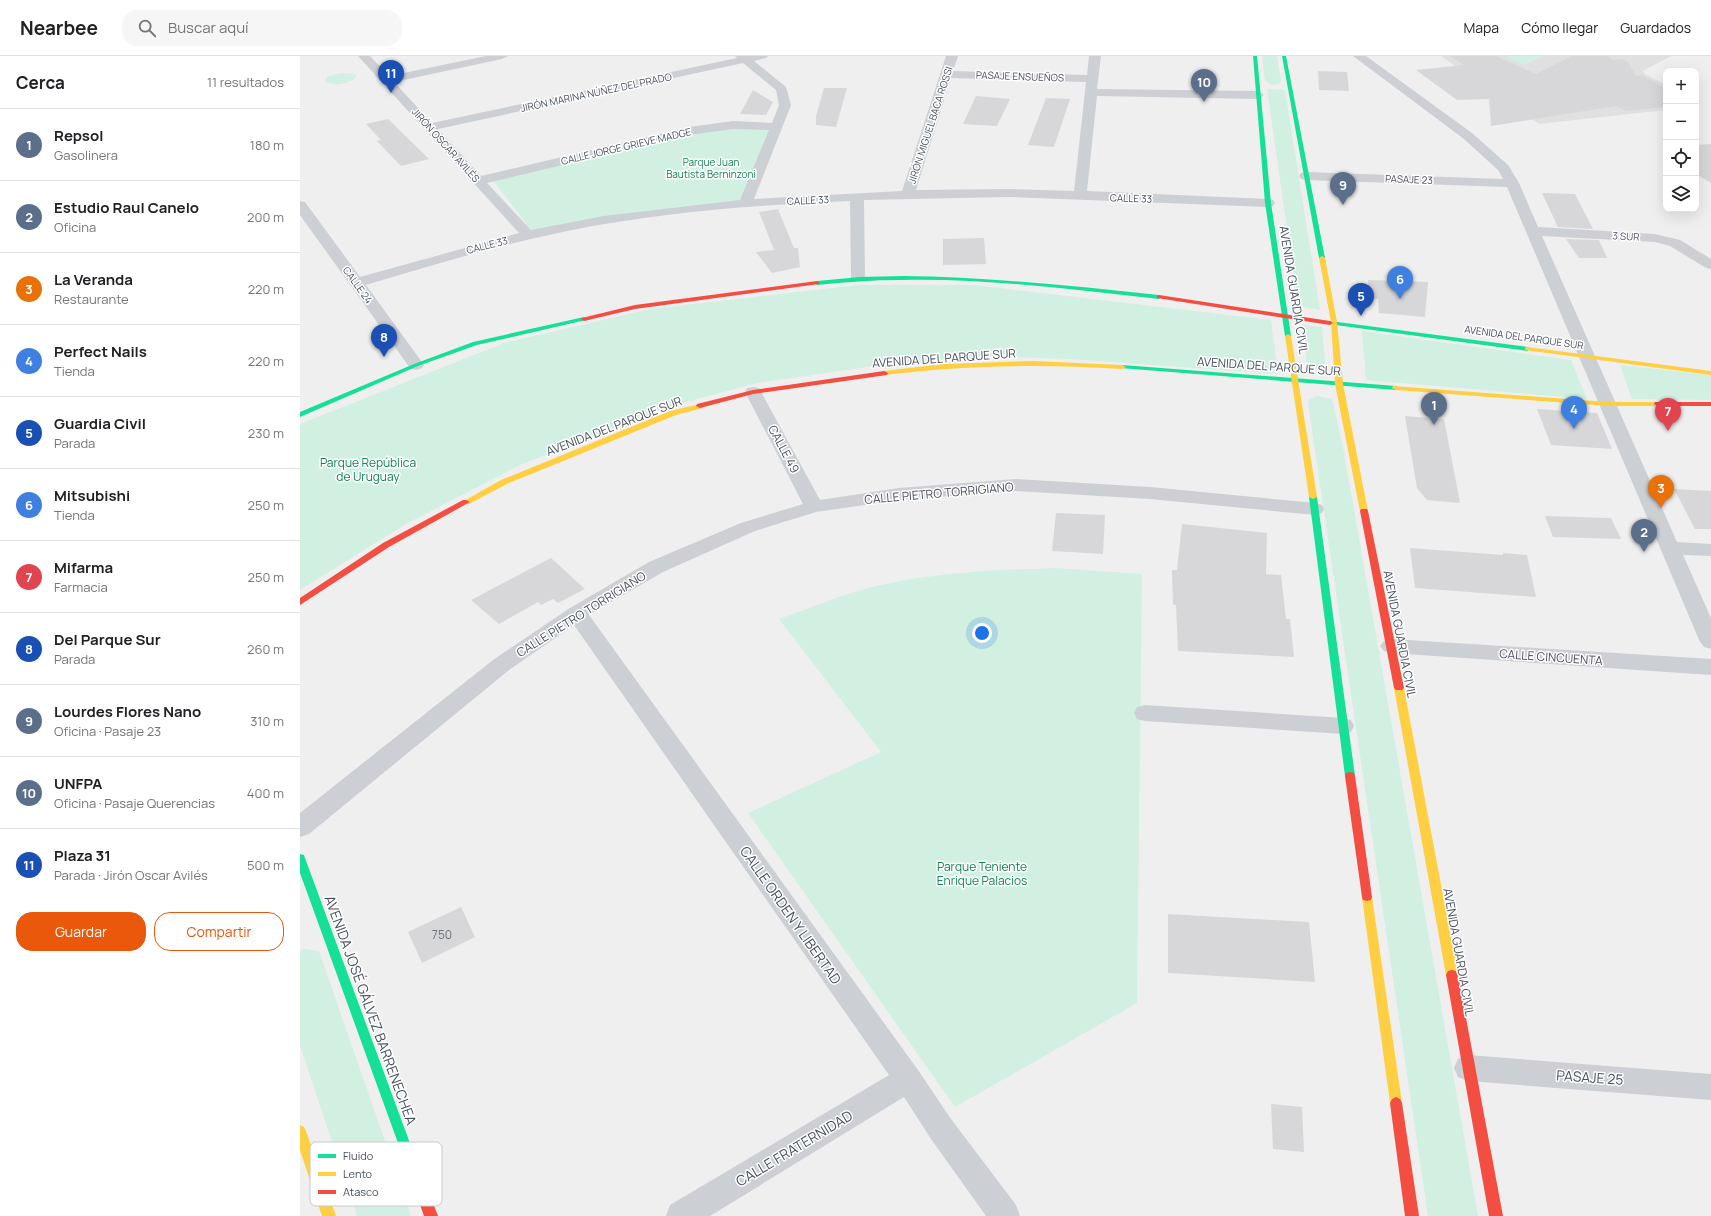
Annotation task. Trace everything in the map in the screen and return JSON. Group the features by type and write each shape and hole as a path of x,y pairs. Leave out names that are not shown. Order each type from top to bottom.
{"main road":[{"name":"AVENIDA GUARDIA CIVIL","path":"1255,56 1268,203 1315,509 1343,726 1412,1216"},
{"name":"AVENIDA GUARDIA CIVIL","path":"1284,56 1286,87 1306,176 1334,322 1339,384 1390,646 1496,1216"},
{"path":"1258,91 1270,89"},
{"path":"300,415 416,365 475,343 635,307 858,278 989,280 1178,300 1285,317 1334,322"},
{"name":"AVENIDA DEL PARQUE SUR","path":"1334,322 1711,373"},
{"name":"AVENIDA DEL PARQUE SUR","path":"300,602 386,545 504,482 672,413 753,392 893,372 992,364 1084,364 1608,404 1711,404"},
{"name":"AVENIDA JOSÉ GÁLVEZ BARRENECHEA","path":"301,864 404,1142"},
{"path":"300,1131 310,1160"},
{"path":"326,1206 329,1216"},
{"name":"AVENIDA JOSÉ GÁLVEZ BARRENECHEA","path":"427,1206 431,1216"}],"street":[{"name":"JIRÓN OSCAR AVILÉS","path":"364,56 528,235"},
{"path":"386,80 502,56"},
{"name":"JIRÓN MARINA NÚÑEZ DEL PRADO","path":"429,127 744,58 762,56"},
{"name":"JIRÓN MIGUEL BACA ROSSI","path":"908,194 952,56"},
{"path":"1080,196 1095,56"},
{"path":"1360,56 1468,136 1503,168 1512,183 1711,642"},
{"path":"744,58 782,89 785,105 745,204"},
{"name":"PASAJE ENSUEÑOS","path":"946,74 1093,79"},
{"path":"1092,92 1258,91"},
{"name":"CALLE JORGE GRIEVE MADGE","path":"478,181 689,131 733,125 777,127"},
{"name":"PASAJE 23","path":"1306,176 1512,183"},
{"name":"CALLE 33","path":"356,283 462,251 528,235 638,215 745,204 908,194 1012,193 1268,203"},
{"path":"857,197 858,278"},
{"name":"CALLE 24","path":"302,210 416,365"},
{"name":"3 SUR","path":"1533,230 1655,238 1675,243 1711,265"},
{"name":"CALLE 49","path":"753,392 814,507"},
{"name":"CALLE PIETRO TORRIGIANO","path":"300,828 501,665 577,613 656,567 748,527 814,507 899,494 1016,485 1150,493 1315,509"},
{"path":"1670,548 1711,550"},
{"name":"CALLE ORDEN Y LIBERTAD","path":"577,613 908,1079 941,1129 1005,1216"},
{"name":"CALLE CINCUENTA","path":"1390,646 1711,667"},
{"path":"1145,713 1343,726"},
{"name":"PASAJE 25","path":"1468,1068 1711,1087"},
{"name":"CALLE FRATERNIDAD","path":"681,1216 908,1079"}],"shaded area":[{"path":"1441,56 1671,56 1643,71 1645,74 1663,83 1663,110 1539,124"}],"green space":[{"path":"1262,56 1277,56 1281,81 1279,84 1273,85 1265,81"},
{"path":"1506,56 1543,56 1524,65"},
{"path":"340,73 354,74 357,76 351,81 342,84 333,84 325,81 327,77"},
{"path":"1267,89 1285,90 1320,310 1298,306"},
{"name":"Parque Juan Bautista Berninzoni","path":"734,127 772,129 742,202 532,231 492,179 691,133"},
{"name":"Parque República de Uruguay","path":"858,285 973,285 1271,320 1278,374 1069,359 977,356 881,365 757,383 679,404 520,465 406,524 300,590 300,424 504,343 650,309"},
{"path":"1304,325 1322,327 1326,374 1307,372"},
{"path":"1362,331 1571,360 1587,399 1366,380"},
{"path":"1620,365 1711,375 1711,400 1632,399"},
{"path":"1317,396 1332,399 1343,447 1478,1216 1428,1216 1308,403 1309,400"},
{"name":"Parque Teniente Enrique Palacios","path":"1056,568 1142,574 1137,1003 955,1107 748,813 881,752 779,619 854,592 904,581 980,571"},
{"path":"304,949 319,951 385,1142 332,1142 300,1046 300,951"},
{"path":"354,1206 408,1206 411,1216 357,1216"}],"building":[{"path":"1450,56 1496,56 1536,74 1571,56 1608,56 1612,60 1622,59 1628,62 1636,76 1642,75 1663,87 1663,107 1626,111 1617,106 1491,126 1489,99 1457,100 1416,70 1464,65"},
{"path":"1318,71 1347,72 1349,91 1319,90"},
{"path":"824,88 847,88 836,127 816,125 816,116"},
{"path":"753,90 773,102 766,115 740,114"},
{"path":"976,96 1010,99 997,126 963,124"},
{"path":"1046,98 1070,99 1054,147 1028,145"},
{"path":"388,119 429,159 401,166 377,141 381,140 366,124"},
{"path":"1711,144 1711,183 1699,176 1699,145"},
{"path":"1542,193 1575,194 1593,229 1558,227"},
{"path":"778,209 794,248 798,248 800,267 772,273 756,252 774,250 759,212"},
{"path":"984,238 986,264 943,265 943,239"},
{"path":"1566,239 1599,240 1607,258 1579,258"},
{"path":"1368,280 1428,282 1425,317 1379,313 1378,299 1369,298"},
{"path":"1537,409 1597,413 1612,449 1551,445"},
{"path":"1405,416 1444,419 1460,503 1427,500 1417,488"},
{"path":"1674,489 1711,491 1711,529 1695,529"},
{"path":"1056,513 1105,515 1103,554 1052,551"},
{"path":"1545,516 1611,518 1621,539 1553,537"},
{"path":"1182,524 1267,533 1266,574 1281,575 1286,619 1290,619 1294,657 1178,651 1176,605 1173,605 1172,570 1177,570"},
{"path":"1410,548 1503,555 1503,553 1527,555 1536,597 1415,588"},
{"path":"551,558 585,589 558,603 553,599 541,605 538,602 499,624 471,600"},
{"path":"461,907 475,937 422,963 408,932"},
{"path":"1168,914 1309,922 1315,982 1168,973"},
{"path":"1271,1104 1302,1107 1304,1152 1273,1149"}],"traffic: fast":[{"path":"1255,56 1268,203 1288,336"},
{"path":"1284,56 1322,258"},
{"path":"817,283 860,279 946,278 1031,284 1159,297"},
{"path":"300,415 416,365 475,343 584,319"},
{"path":"1330,323 1527,349"},
{"path":"1122,367 1396,388"},
{"path":"1313,497 1350,776"},
{"path":"300,858 404,1142"}],"traffic: slow":[{"path":"1322,258 1334,322 1339,384 1364,511"},
{"path":"1288,336 1313,497"},
{"path":"1527,349 1711,373"},
{"path":"884,373 913,369 1033,363 1122,367"},
{"path":"1396,388 1608,404 1658,404"},
{"path":"466,502 504,482 673,413 700,406"},
{"path":"1399,688 1452,975"},
{"path":"1367,897 1396,1103"},
{"path":"300,1131 310,1160"},
{"path":"326,1206 329,1216"}],"traffic: jam":[{"path":"584,319 635,307 817,283"},
{"path":"1159,297 1330,323"},
{"path":"700,406 753,392 884,373"},
{"path":"1658,404 1711,404"},
{"path":"300,602 386,545 466,502"},
{"path":"1364,511 1399,688"},
{"path":"1350,776 1367,897"},
{"path":"1452,975 1496,1216"},
{"path":"1396,1103 1412,1216"},
{"path":"427,1206 431,1216"}],"place":[{"name":"Plaza 31","path":"391,93"},
{"name":"UNFPA","path":"1204,102"},
{"name":"Lourdes Flores Nano","path":"1343,205"},
{"name":"Mitsubishi","path":"1400,299"},
{"name":"Guardia Civil","path":"1361,316"},
{"name":"Del Parque Sur","path":"384,357"},
{"name":"Repsol","path":"1434,425"},
{"name":"Perfect Nails","path":"1574,429"},
{"name":"Mifarma","path":"1668,431"},
{"name":"La Veranda","path":"1661,508"},
{"name":"Estudio Raul Canelo","path":"1644,552"}]}
